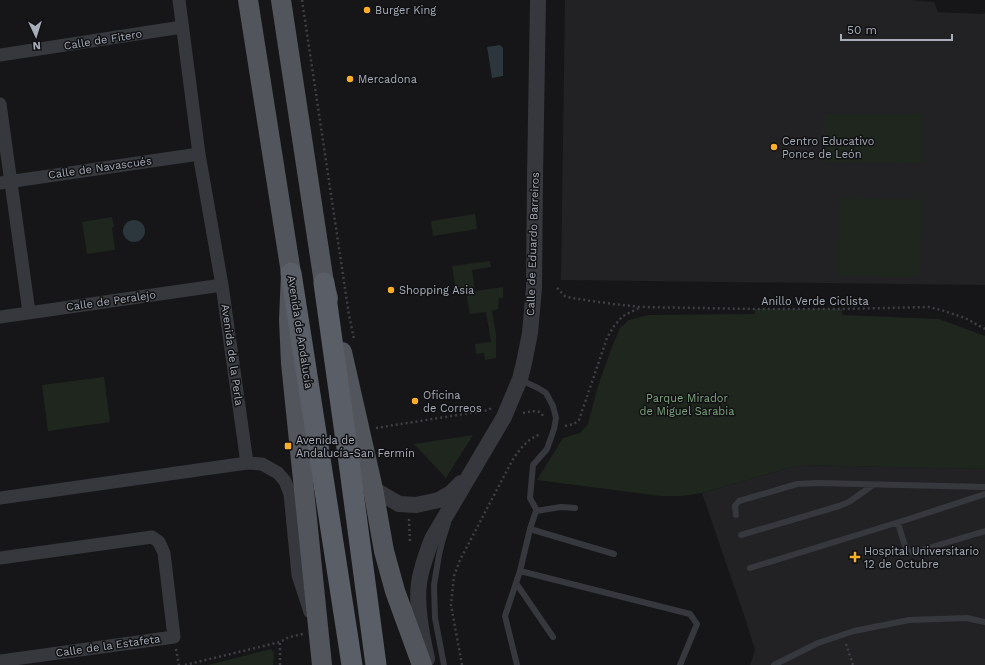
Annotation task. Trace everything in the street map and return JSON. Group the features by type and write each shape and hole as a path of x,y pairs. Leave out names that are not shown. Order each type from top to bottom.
{"highway":[{"name":"Avenida de Andalucía","path":"291,273 352,665"},
{"path":"324,283 376,665"}],"main road":[{"name":"Avenida de Andalucía","path":"248,0 291,273"},
{"path":"280,0 324,283 373,489 387,564 395,591 422,665"},
{"path":"291,273 289,320 291,363 311,637 322,665"}],"street":[{"name":"Avenida de la Perla","path":"179,0 200,154 222,285 247,463"},
{"name":"Calle de Eduardo Barreiros","path":"428,665 419,607 419,584 426,558 432,539 504,417 520,379 530,333 534,288 538,0"},
{"name":"Calle de Fitero","path":"0,55 182,27"},
{"path":"0,104 5,182 29,312"},
{"name":"Calle de Navascués","path":"5,182 200,154"},
{"name":"Calle de Peralejo","path":"0,317 222,285"},
{"path":"0,498 247,463 262,464 278,473 284,481 290,494 298,575 311,637"},
{"path":"373,489 399,504 416,505 439,500 451,493 471,474"},
{"name":"Calle de la Estafeta","path":"0,558 152,537 159,542 164,553 174,636 0,661"}],"lane":[{"path":"517,665 505,616 520,572 530,529 536,511 530,498 533,465 547,449 556,418 553,406 546,393 520,379"},
{"path":"736,515 735,506 739,501 797,484 818,483 985,487"},
{"path":"741,536 839,506 849,502 873,485"},
{"path":"750,568 898,523 985,494"},
{"path":"444,665 435,618 434,585 442,542 454,502"},
{"path":"536,511 560,507 575,508"},
{"path":"898,523 904,543 908,551 911,552 985,531"},
{"path":"530,529 614,554"},
{"path":"520,572 690,614 696,624 680,665"},
{"path":"516,583 553,637"},
{"path":"774,665 818,643 854,631 909,620 967,618 985,622"}],"path":[{"path":"302,0 349,315 355,345"},
{"name":"Anillo Verde Ciclista","path":"557,288 565,296 571,298 641,307 763,309 929,307 965,318 985,329"},
{"path":"371,428 489,410 494,406"},
{"path":"517,412 540,412 545,419"},
{"path":"409,519 410,542"},
{"path":"185,665 280,642 289,637 311,637"},
{"path":"845,641 853,665"},
{"path":"280,642 280,665"}],"shaded area":[{"name":"Centro Educativo Ponce de León","path":"565,0 910,0 934,2 938,12 985,13 985,285 561,280"},
{"path":"500,45 503,48 503,76 492,78 487,47"},
{"path":"134,220 142,223 145,231 142,239 134,242 126,239 123,231 126,223"},
{"name":"Hospital Universitario 12 de Octubre","path":"799,465 985,469 985,665 750,665 755,650 702,493"}],"green space":[{"path":"825,114 922,114 922,163 825,162"},
{"path":"839,198 921,199 920,277 838,276"},
{"path":"475,214 477,229 433,236 431,221"},
{"path":"112,217 115,250 87,254 82,222"},
{"path":"490,261 491,267 472,270 475,291 503,287 503,298 499,298 498,309 492,311 496,334 496,358 485,360 484,353 476,354 475,344 491,342 486,312 470,314 466,292 456,293 452,266"},
{"name":"Parque Mirador de Miguel Sarabia","path":"755,309 842,309 842,315 939,319 985,336 985,469 799,465 702,493 681,496 660,496 537,480 563,438 580,433 588,424 598,386 612,347 620,328 629,320 648,315 755,314"},
{"path":"104,377 110,422 48,431 42,385"},
{"path":"473,435 446,478 414,444"},
{"path":"271,649 274,653 273,665 208,665"}],"place":[{"name":"Burger King","path":"367,10"},
{"name":"Mercadona","path":"350,79"},
{"name":"Centro Educativo Ponce de León","path":"774,147"},
{"name":"Shopping Asia","path":"391,290"},
{"name":"Oficina de Correos","path":"415,401"},
{"name":"Avenida de Andalucía-San Fermín","path":"288,446"},
{"name":"Hospital Universitario 12 de Octubre","path":"855,557"}]}
